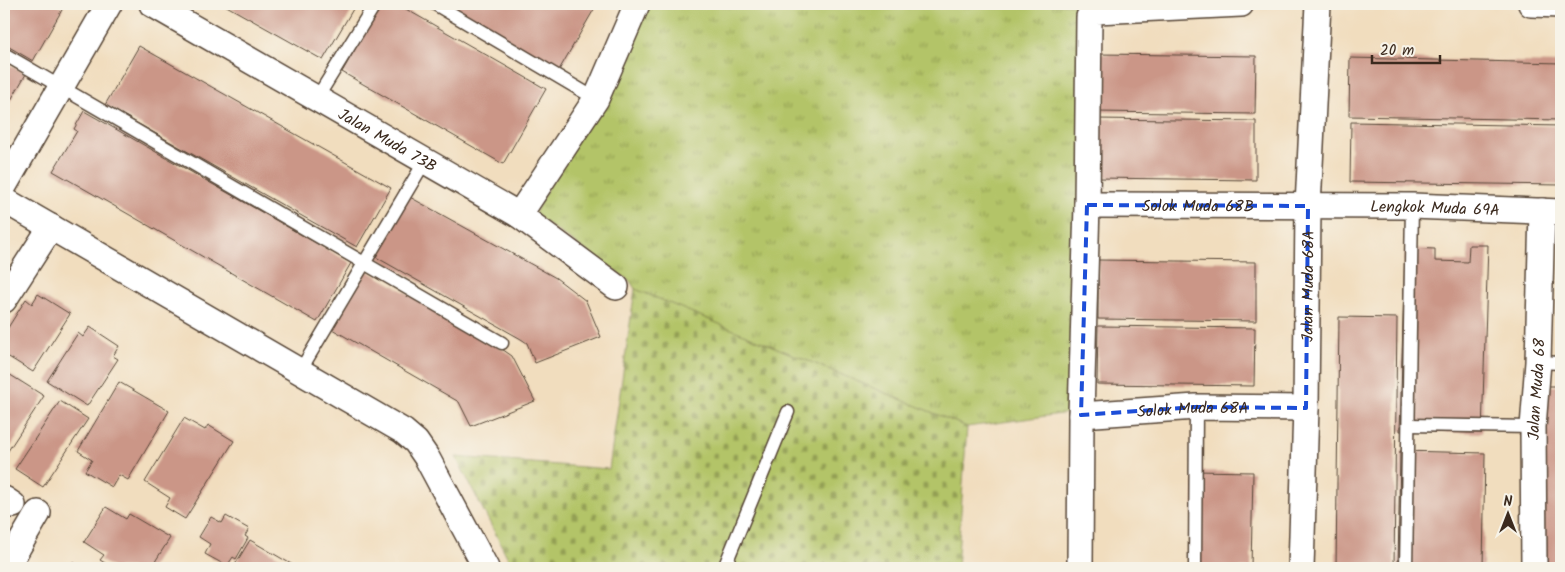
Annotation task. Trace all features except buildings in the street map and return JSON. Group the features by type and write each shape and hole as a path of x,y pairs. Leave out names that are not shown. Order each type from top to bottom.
{"street":[{"path":"4,186 109,4"},
{"name":"Jalan Muda 73B","path":"152,4 519,215 616,287"},
{"path":"519,215 596,100 637,4"},
{"path":"1080,568 1080,414 1087,205 1089,17 1096,12 1241,4"},
{"name":"Jalan Muda 68A","path":"1301,568 1306,408 1308,206 1318,4"},
{"path":"1531,4 1561,5"},
{"path":"4,200 403,431 416,442 427,458 486,568"},
{"name":"Solok Muda 68B","path":"1087,205 1308,206"},
{"name":"Lengkok Muda 69A","path":"1308,206 1412,206 1552,211"},
{"name":"Jalan Muda 68","path":"1534,568 1533,427 1549,363 1552,211"},
{"path":"4,300 51,227"},
{"name":"Solok Muda 68A","path":"1080,414 1196,407 1306,408"},
{"path":"6,568 38,514"}],"lane":[{"path":"317,98 375,4"},
{"path":"435,4 596,100"},
{"path":"4,54 502,344"},
{"path":"300,371 426,161"},
{"path":"1406,568 1412,206"},
{"path":"1194,568 1196,407"},
{"path":"724,568 788,412"},
{"path":"1409,426 1533,427"}],"highlighted area":[{"path":"1087,205 1308,206 1306,408 1196,407 1081,415"}],"green space":[{"path":"641,4 1088,4 1082,411 967,427 635,289 630,281 534,215"},
{"path":"635,289 967,427 957,568 513,568 456,457 609,469"}]}
